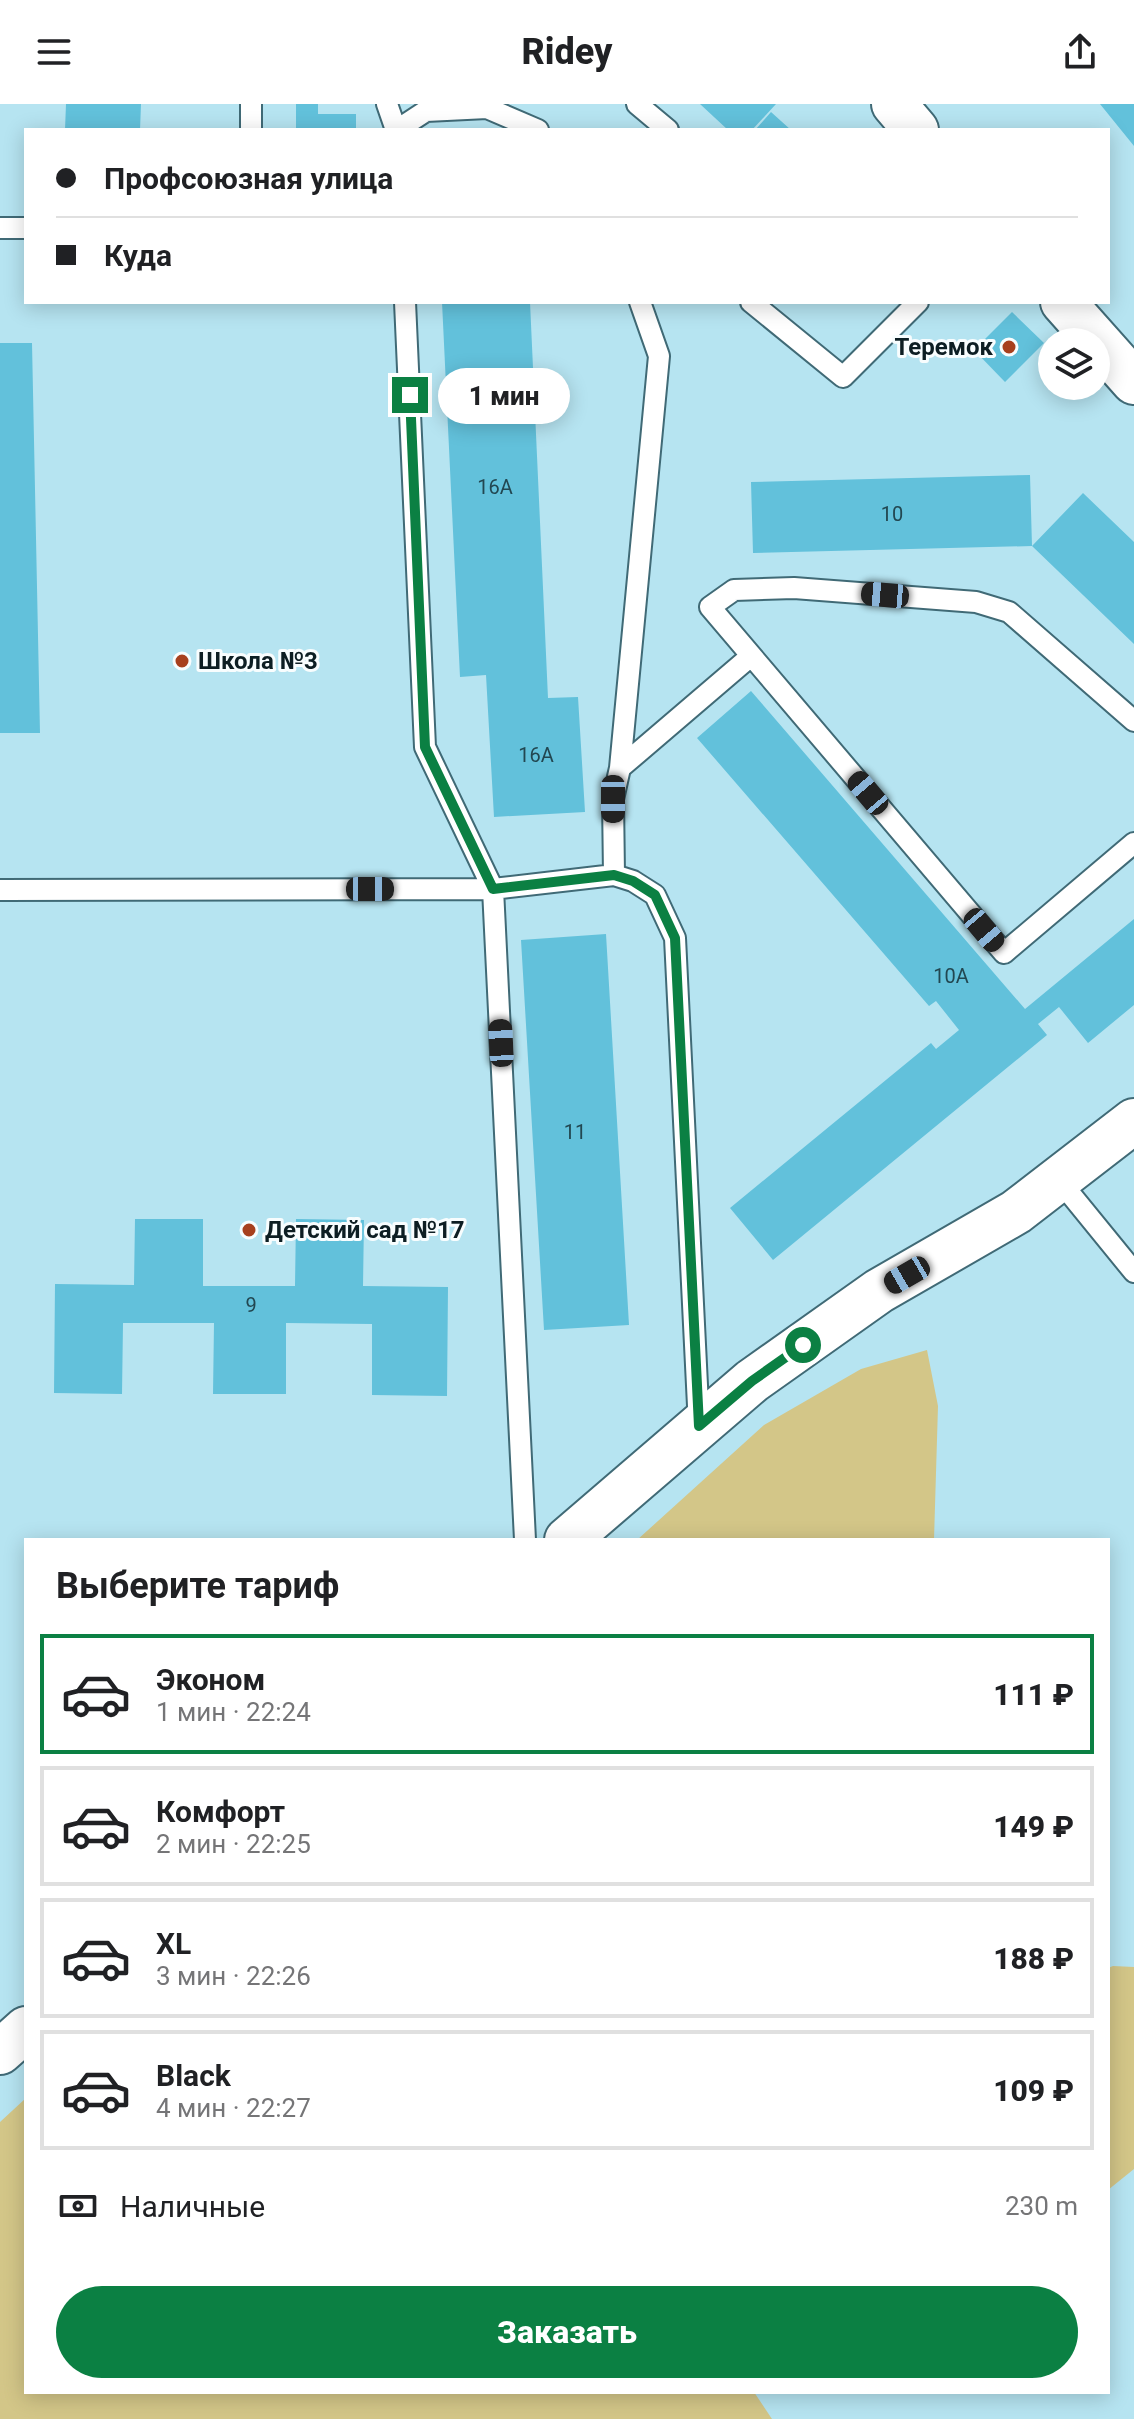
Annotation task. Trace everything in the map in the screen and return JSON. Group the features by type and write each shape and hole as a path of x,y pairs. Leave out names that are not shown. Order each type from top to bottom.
{"street":[{"path":"894,104 914,128"},
{"path":"1065,304 1134,382"},
{"path":"569,1538 752,1381 879,1291 1016,1212 1134,1121"},
{"path":"0,2052 24,2031"}],"lane":[{"path":"251,104 251,128"},
{"path":"387,104 396,128"},
{"path":"637,104 666,128"},
{"path":"400,128 428,108 487,108 533,128"},
{"path":"0,228 24,228"},
{"path":"405,304 425,747 493,889 525,1538"},
{"path":"614,875 613,799 620,768 659,356 641,304"},
{"path":"753,304 843,377 916,304"},
{"path":"1134,721 1009,612 976,602 794,588 734,590 710,607 1004,953 1134,843"},
{"path":"620,768 751,656"},
{"path":"0,890 493,889 614,875 633,881 655,895 675,938 699,1426"},
{"path":"1059,1180 1134,1272"}],"shaded area":[{"path":"927,1350 938,1406 934,1538 639,1538 764,1425 861,1369"},
{"path":"1110,1967 1134,1967 1134,2169 1110,2188"},
{"path":"24,2100 24,2394 755,2394 772,2419 0,2419 0,2122"}],"building":[{"path":"66,104 141,104 140,128 65,128"},
{"path":"296,104 318,104 318,114 356,114 356,128 296,128"},
{"path":"700,104 776,104 754,128 726,128"},
{"path":"1100,104 1134,104 1134,146"},
{"path":"771,112 789,128 757,128"},
{"path":"442,304 530,304 548,698 578,697 585,812 494,817 486,675 460,677"},
{"name":"Теремок","path":"1012,312 1038,337 1038,349 1005,382 974,350"},
{"path":"0,343 32,343 40,733 0,733"},
{"path":"1030,475 1032,546 753,553 751,482"},
{"path":"1083,493 1134,542 1134,644 1032,546"},
{"path":"751,691 1025,1009 1134,919 1134,1005 1088,1043 1059,1007 1038,1024 1047,1035 773,1260 730,1208 931,1043 936,1049 959,1030 936,1001 929,1006 697,738"},
{"path":"606,934 629,1325 544,1330 521,940"},
{"path":"135,1219 203,1219 203,1286 295,1286 296,1219 364,1220 363,1286 448,1287 447,1396 372,1395 372,1324 286,1323 286,1394 213,1394 214,1323 123,1323 122,1394 54,1393 55,1284 134,1285"}],"place":[{"name":"Теремок","path":"1009,347"},
{"name":"Школа №3","path":"182,661"},
{"name":"Детский сад №17","path":"249,1230"}],"route":[{"path":"410,395 425,747 493,889 614,875 633,881 655,895 675,938 699,1426 752,1381 803,1345"}]}
